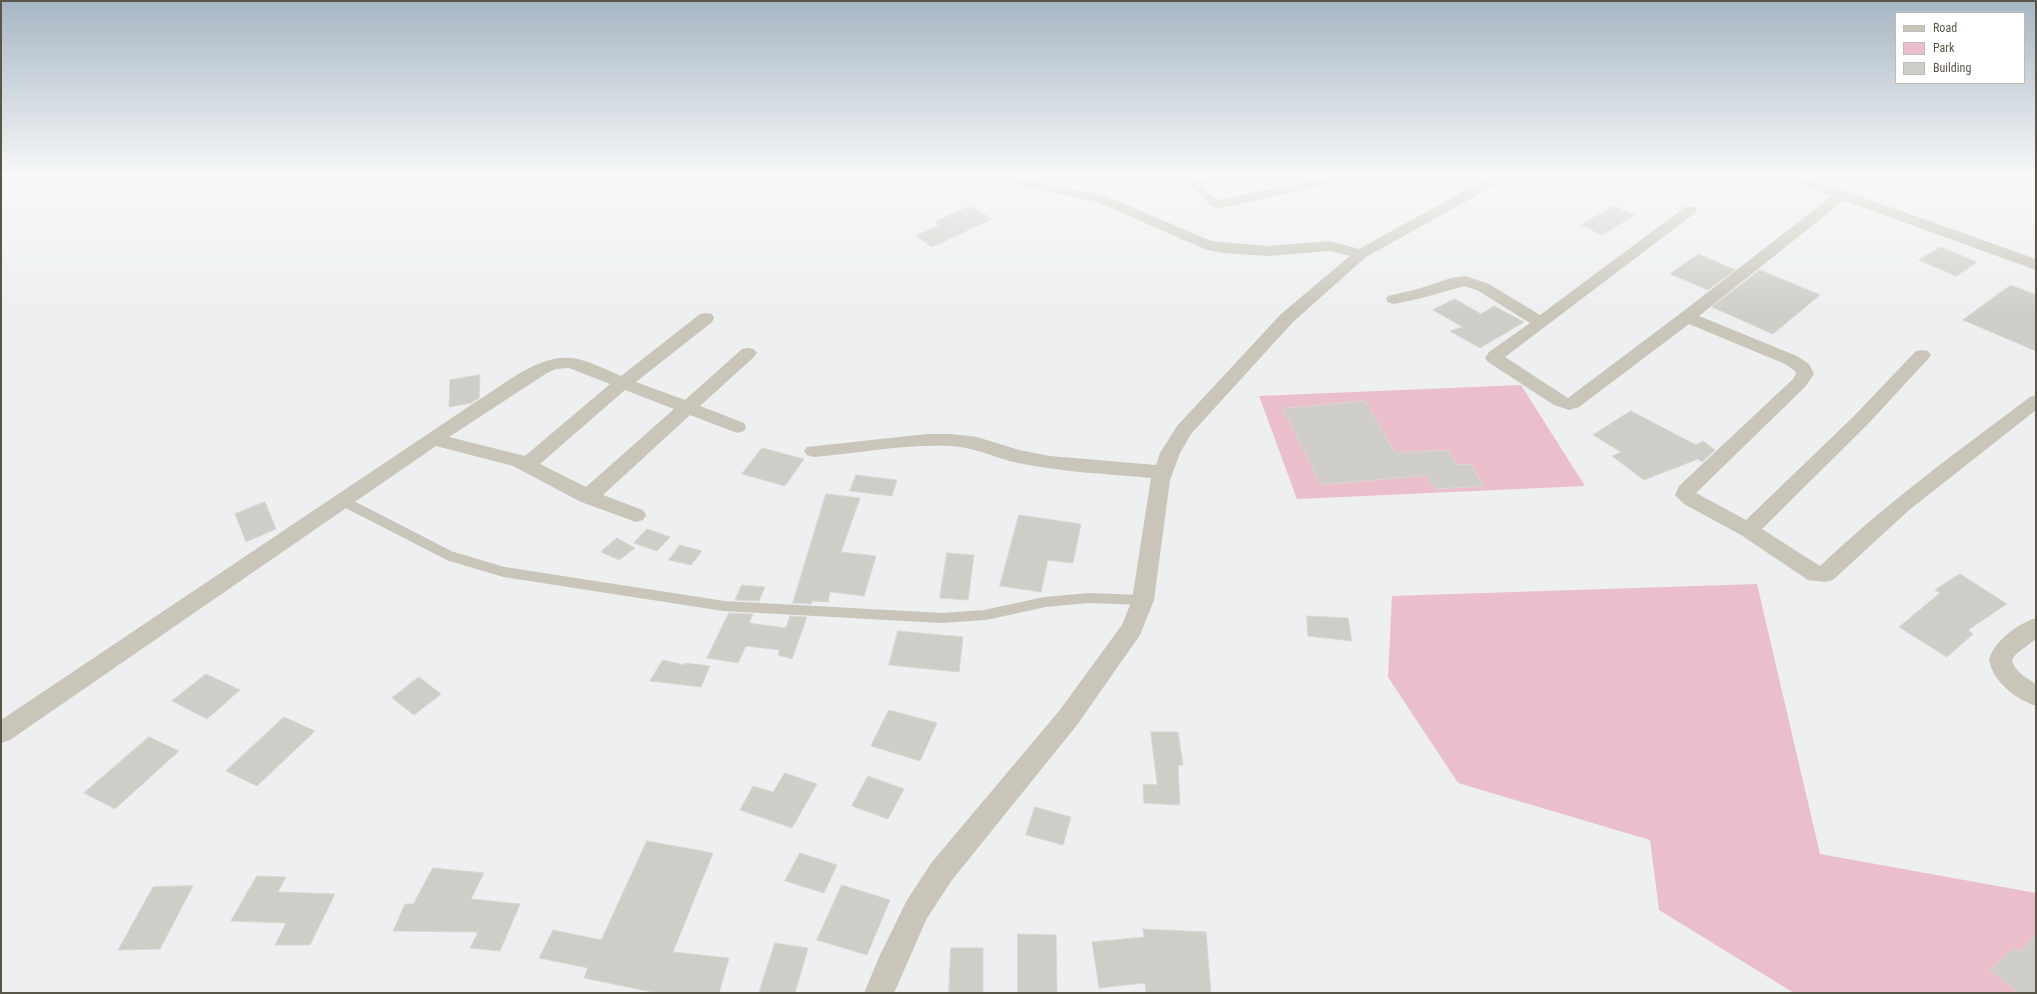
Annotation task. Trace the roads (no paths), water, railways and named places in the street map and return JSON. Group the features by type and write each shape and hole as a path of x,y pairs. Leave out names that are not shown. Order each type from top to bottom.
{"street":[{"path":"1152,221 1206,245 1268,251 1330,246 1361,254"},
{"path":"879,993 890,965 917,909 938,877 1068,718 1132,629 1143,600 1157,493 1162,472 1176,441 1232,376 1287,318 1361,254 1420,221"},
{"path":"1675,221 1494,358 1560,401 1569,404 1592,390 1687,318 1809,221"},
{"path":"1915,221 2036,265"},
{"path":"1955,221 2036,250"},
{"path":"1394,299 1422,294 1457,281 1465,281 1482,287 1541,323"},
{"path":"526,465 623,383 706,318"},
{"path":"1687,318 1791,360 1803,368 1805,374 1799,383 1685,492 1687,497 1748,530 1810,572 1824,574 1903,503 2036,401"},
{"path":"588,497 748,352"},
{"path":"1748,530 1861,420 1922,356"},
{"path":"1,733 434,439 524,379 553,364 570,363 737,427"},
{"path":"434,439 519,461 588,497 636,515"},
{"path":"814,451 927,440 951,440 977,443 1017,456 1050,462 1162,472"},
{"path":"2036,627 2002,654 2000,661 2002,669 2014,681 2036,696"}],"lane":[{"path":"343,501 450,556 504,572 724,606 942,618 985,615 1045,602 1089,598 1143,600"}]}
